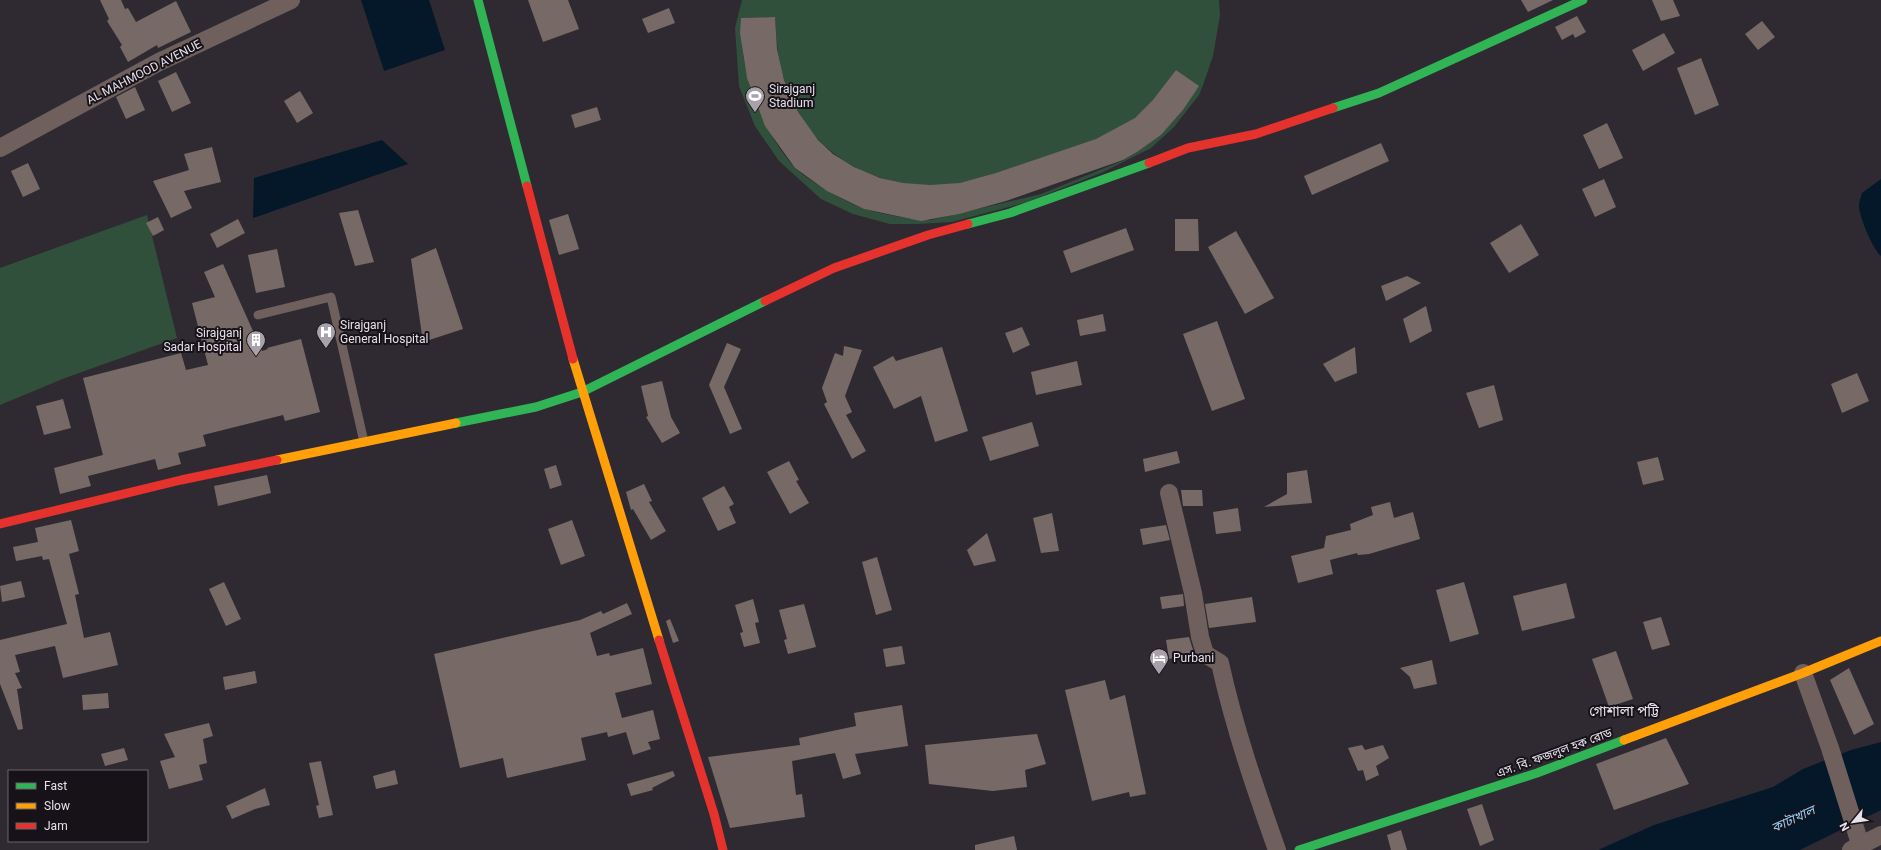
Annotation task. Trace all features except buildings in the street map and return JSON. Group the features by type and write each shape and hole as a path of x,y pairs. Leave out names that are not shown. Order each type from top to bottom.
{"street":[{"name":"AL MAHMOOD AVENUE","path":"0,148 159,62 291,0"},
{"path":"478,0 582,392 700,774 714,814 723,850"},
{"path":"0,524 181,480 536,407 582,392 672,346 834,268 928,235 1010,213 1117,176 1188,148 1256,134 1379,93 1583,0"},
{"path":"1169,493 1193,593 1200,637 1206,654 1220,663 1228,701 1245,759 1277,850"},
{"name":"এস. বি. ফজলুল হক রোড","path":"1299,850 1538,773 1803,673 1881,641"},
{"path":"1803,673 1830,748 1858,845 1881,835"}],"lane":[{"path":"258,315 331,297 364,442"}],"green space":[{"path":"742,0 1219,0 1220,15 1213,56 1199,95 1174,127 1151,148 1101,173 1027,202 952,222 917,224 890,224 853,214 821,199 779,161 755,126 739,86 735,28","holes":["775,17 779,56 784,79 794,105 808,127 825,146 845,161 868,173 892,181 918,185 945,185 976,180 996,174 1082,145 1123,126 1147,108 1176,70 1198,86 1183,110 1161,135 1122,161 1041,194 931,220 923,220 925,214 914,213 912,219 871,211 838,197 800,172 794,167 782,151 771,134 754,97 748,78 742,38 742,18"]},
{"path":"147,215 177,338 65,378 0,405 0,268"}],"water":[{"path":"361,0 429,0 445,50 384,71"},
{"path":"382,140 408,164 253,218 254,178"},
{"path":"1881,179 1881,256 1874,247 1867,232 1861,217 1859,206 1862,193"},
{"name":"কাটাখাল","path":"1881,742 1881,810 1800,850 1598,850 1654,825 1773,787 1803,769 1851,750"}],"traffic: fast":[{"path":"478,0 527,186"},
{"path":"1333,108 1379,93 1583,0"},
{"path":"968,224 1010,213 1149,163"},
{"path":"456,423 536,407 582,392 765,301"},
{"path":"1299,850 1537,773 1624,740"}],"traffic: slow":[{"path":"573,359 659,640"},
{"path":"277,460 456,423"},
{"path":"1624,740 1803,673 1881,641"}],"traffic: jam":[{"path":"1149,163 1188,148 1256,134 1333,108"},
{"path":"527,186 573,359"},
{"path":"765,301 834,268 928,235 968,224"},
{"path":"0,524 181,480 277,460"},
{"path":"659,640 714,814 723,850"}],"place":[{"name":"Sirajganj Stadium","path":"755,113"},
{"name":"Sirajganj General Hospital","path":"326,349"},
{"name":"Sirajganj Sadar Hospital","path":"256,357"},
{"name":"Purbani","path":"1159,675"}],"district":[{"name":"গোশালা পট্টি","path":"1624,711"}]}
